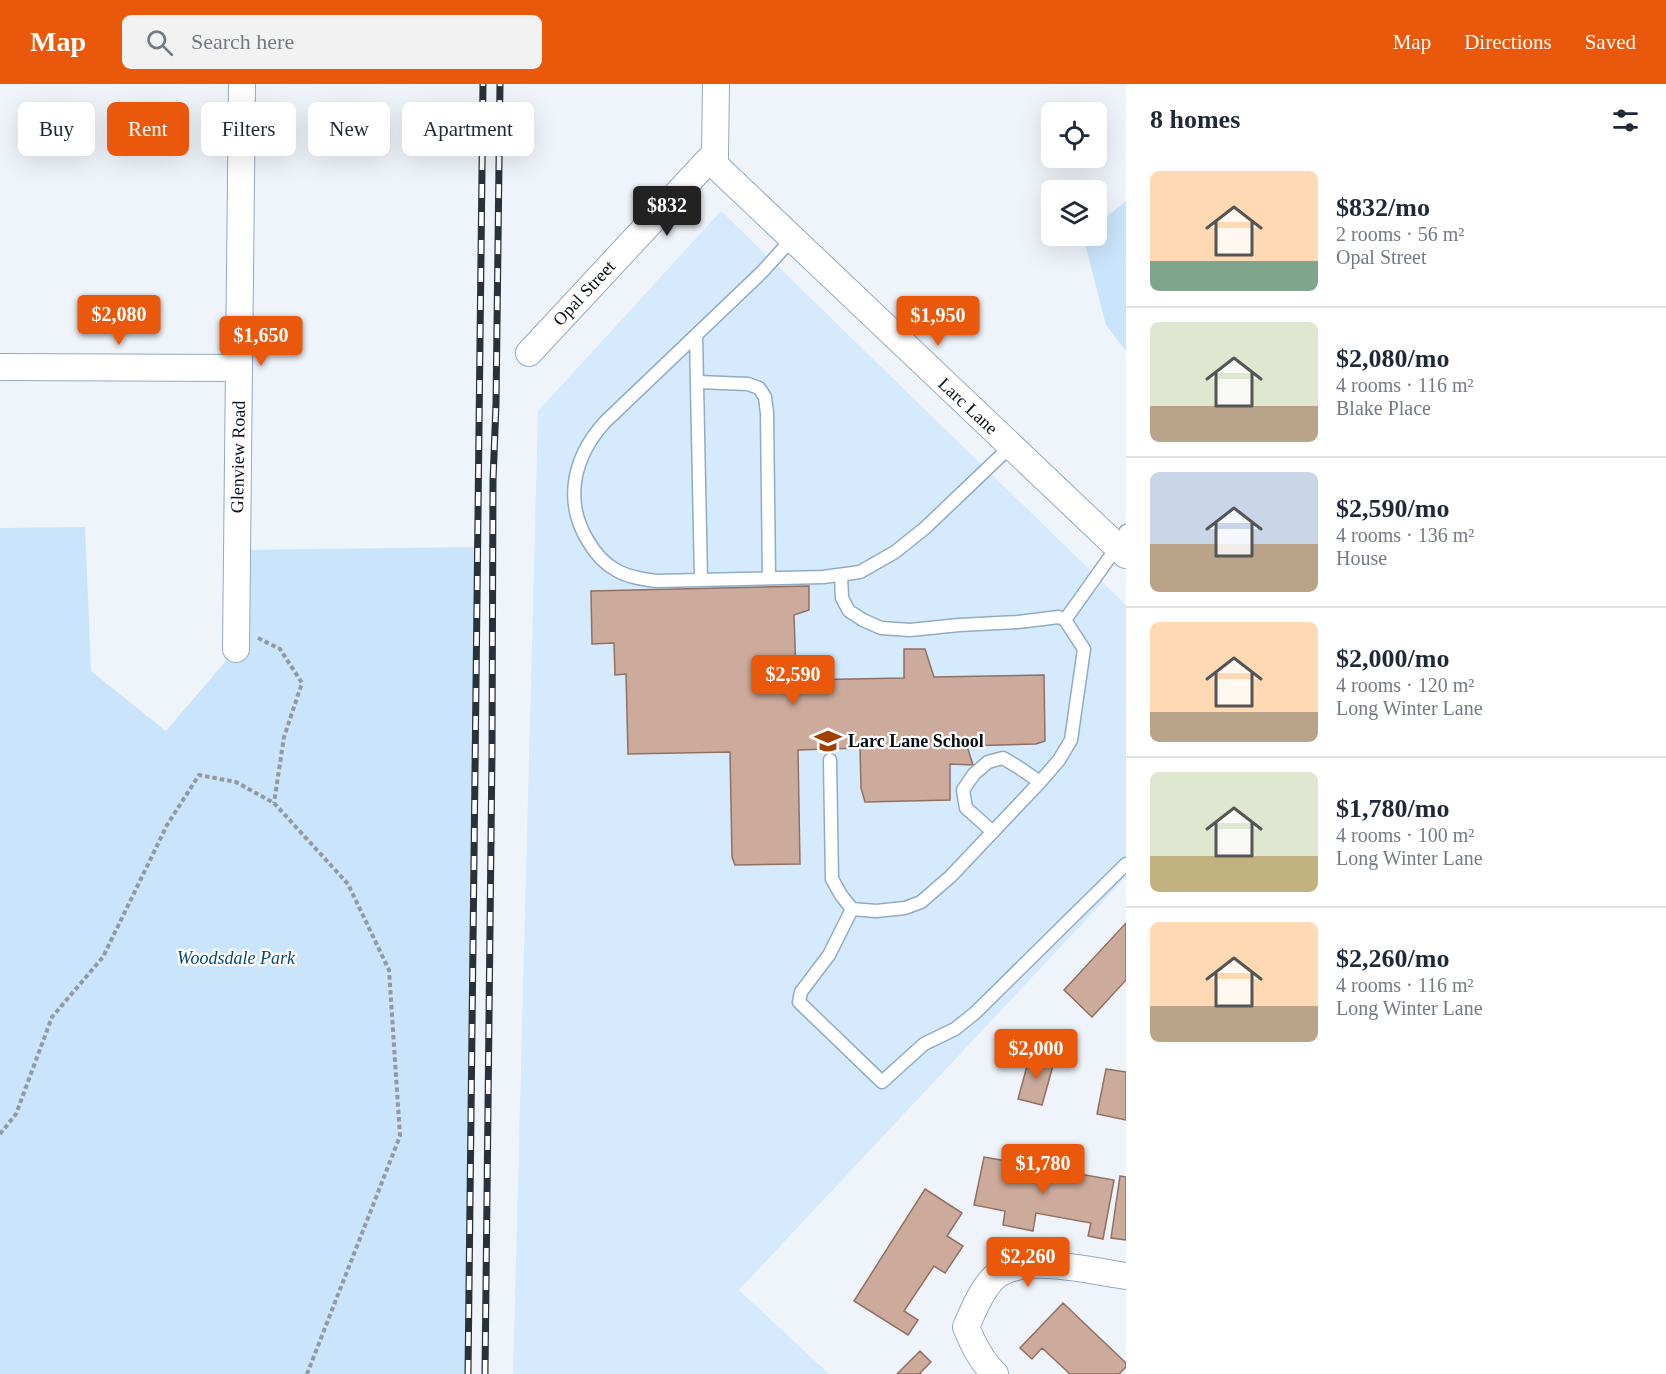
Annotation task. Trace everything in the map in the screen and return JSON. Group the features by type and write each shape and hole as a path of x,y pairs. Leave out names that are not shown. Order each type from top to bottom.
{"street":[{"name":"Glenview Road","path":"236,638 242,84"},
{"path":"715,153 716,84"},
{"name":"Larc Lane","path":"715,153 715,165 792,239 1011,446 1123,544"},
{"name":"Opal Street","path":"529,353 715,153"},
{"path":"0,367 239,368"},
{"path":"995,1374 988,1368 976,1349 966,1327 975,1305 998,1275 1020,1266 1050,1265 1126,1276"}],"lane":[{"path":"792,239 762,272 595,433 587,445 580,458 575,481 574,502 579,525 598,556 618,571 631,577 656,581 841,575 860,572 895,552 925,528 1011,446"},
{"path":"696,335 701,580"},
{"path":"698,382 748,384 759,388 765,397 769,578"},
{"path":"1065,620 1123,544"},
{"path":"830,760 832,879 841,895 852,909 876,911 905,908 921,902 944,884 1059,760 1071,740 1084,649 1065,620 1059,617 910,630 881,628 849,611 842,598 841,575"},
{"path":"993,832 966,808 963,790 974,774 988,762 1003,758 1040,782"},
{"path":"852,909 829,955 801,992 799,1002 882,1082 924,1044 955,1029 975,1013 1126,864"}],"path":[{"path":"236,638 280,649 302,683 284,738 274,803"},
{"path":"0,1134 16,1114 52,1017 103,957 167,825 199,775 236,782 274,803 348,884 389,970 400,1136 306,1374"}],"shaded area":[{"name":"Larc Lane School","path":"721,211 1126,605 1126,877 739,1290 829,1374 513,1374 538,411"}],"green space":[{"path":"1126,201 1126,351 1106,325 1086,246 1107,246 1107,216"},
{"name":"Woodsdale Park","path":"85,527 91,671 166,731 236,649 237,550 478,547 468,1374 0,1374 0,528"}],"building":[{"path":"809,586 809,610 794,615 798,680 904,678 904,649 925,649 934,677 1044,675 1045,741 1036,744 967,746 973,765 950,764 950,800 865,802 861,788 860,748 798,750 800,864 735,865 732,857 730,752 628,754 626,674 615,675 614,643 592,644 591,591"},
{"path":"1126,923 1126,980 1092,1017 1064,990"},
{"path":"1030,1055 1054,1062 1042,1105 1018,1099"},
{"path":"1106,1069 1126,1072 1126,1120 1097,1114"},
{"path":"984,1157 1114,1180 1103,1239 1088,1236 1091,1223 1036,1213 1033,1231 1003,1225 1005,1211 974,1205"},
{"path":"1120,1176 1126,1177 1126,1240 1111,1238"},
{"path":"925,1189 962,1213 947,1236 963,1246 945,1273 934,1266 904,1311 918,1320 908,1335 854,1301"},
{"path":"1063,1303 1126,1363 1126,1367 1119,1374 1070,1374 1042,1348 1032,1359 1020,1348"},
{"path":"920,1351 931,1362 921,1374 897,1374"}],"railway":[{"path":"468,1374 483,84"},
{"path":"485,1374 493,481 500,84"}],"place":[{"name":"Larc Lane School","path":"828,741"}]}
